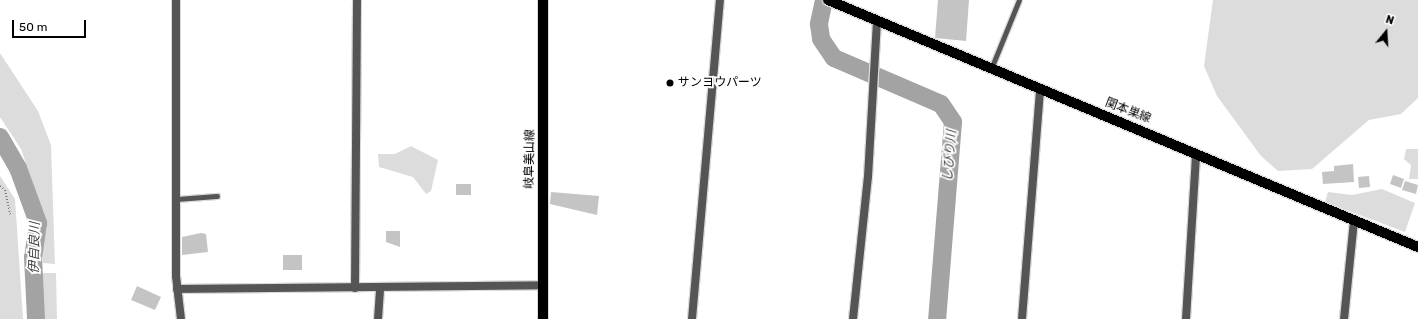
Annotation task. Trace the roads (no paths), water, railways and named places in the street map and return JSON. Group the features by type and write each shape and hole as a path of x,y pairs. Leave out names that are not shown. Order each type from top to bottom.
{"main road":[{"name":"岐阜美山線","path":"543,0 543,319"},
{"name":"関本巣線","path":"830,1 1418,247"}],"street":[{"path":"176,0 177,289 181,319"},
{"path":"355,288 357,0"},
{"path":"692,319 720,0"},
{"path":"853,319 868,177 877,20"},
{"path":"1022,319 1040,88"},
{"path":"1186,319 1196,154"},
{"path":"1344,319 1354,220"},
{"path":"177,289 380,288 543,285"},
{"path":"378,319 380,288"}],"lane":[{"path":"991,69 1019,0"},
{"path":"176,199 218,196"}],"waterway":[{"name":"しびり川","path":"824,0 819,24 821,39 834,58 941,104 953,122 937,319"},
{"name":"伊自良川","path":"0,137 18,168 38,223 33,257 36,319"}],"place":[{"name":"サンヨウパーツ","path":"670,83"}]}
